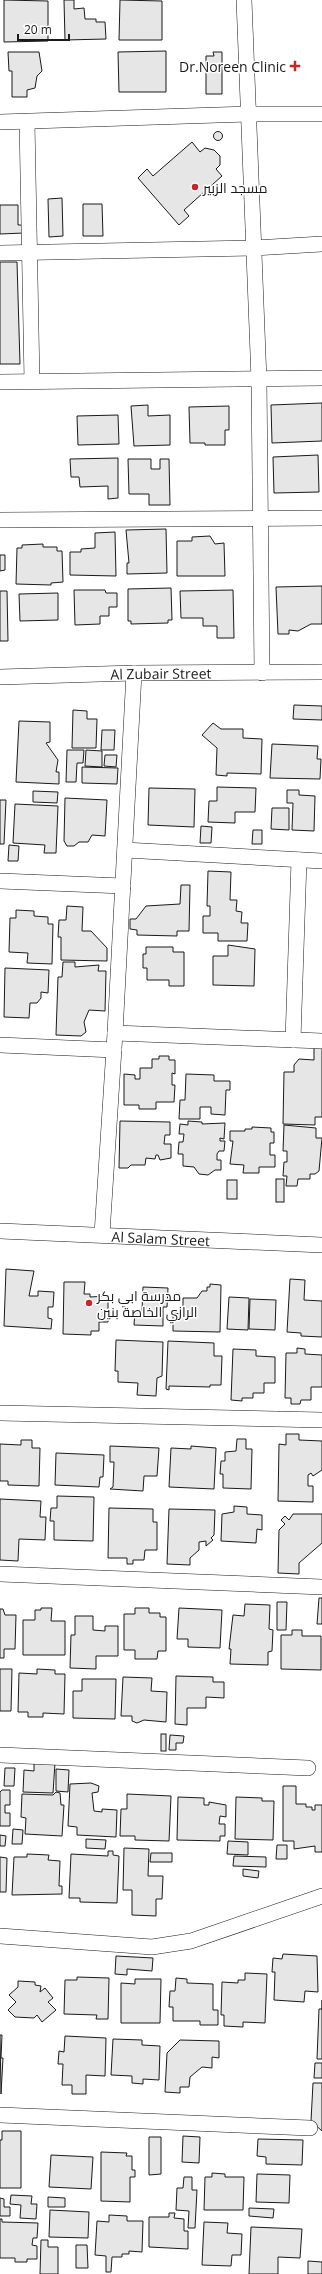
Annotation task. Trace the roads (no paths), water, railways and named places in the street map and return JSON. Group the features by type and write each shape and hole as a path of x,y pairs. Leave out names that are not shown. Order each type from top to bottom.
{"street":[{"path":"244,0 259,380 259,520 262,672"},
{"path":"0,122 249,114 322,114"},
{"path":"27,122 28,252 32,382"},
{"path":"0,253 253,248 322,244"},
{"path":"0,382 259,380 322,378"},
{"path":"0,520 259,520 322,518"},
{"path":"102,1234 115,1033 134,672"},
{"name":"Al Zubair Street","path":"0,677 134,672 322,672"},
{"path":"125,850 322,861"},
{"path":"293,1040 299,860"},
{"path":"0,881 123,886"},
{"path":"115,1033 322,1041"},
{"path":"0,1045 114,1050"},
{"name":"Al Salam Street","path":"0,1230 322,1245"},
{"path":"0,1413 322,1420"},
{"path":"0,1574 322,1587"},
{"path":"0,1755 308,1768"},
{"path":"0,1936 152,1947 171,1946 190,1941 322,1896"},
{"path":"0,2114 310,2128"}],"place":[{"name":"Dr.Noreen Clinic","path":"295,66"},
{"name":"مسجد الزبير","path":"195,187"},
{"name":"مدرسة ابي بكر الرازي الخاصة بنين","path":"89,1303"}]}
